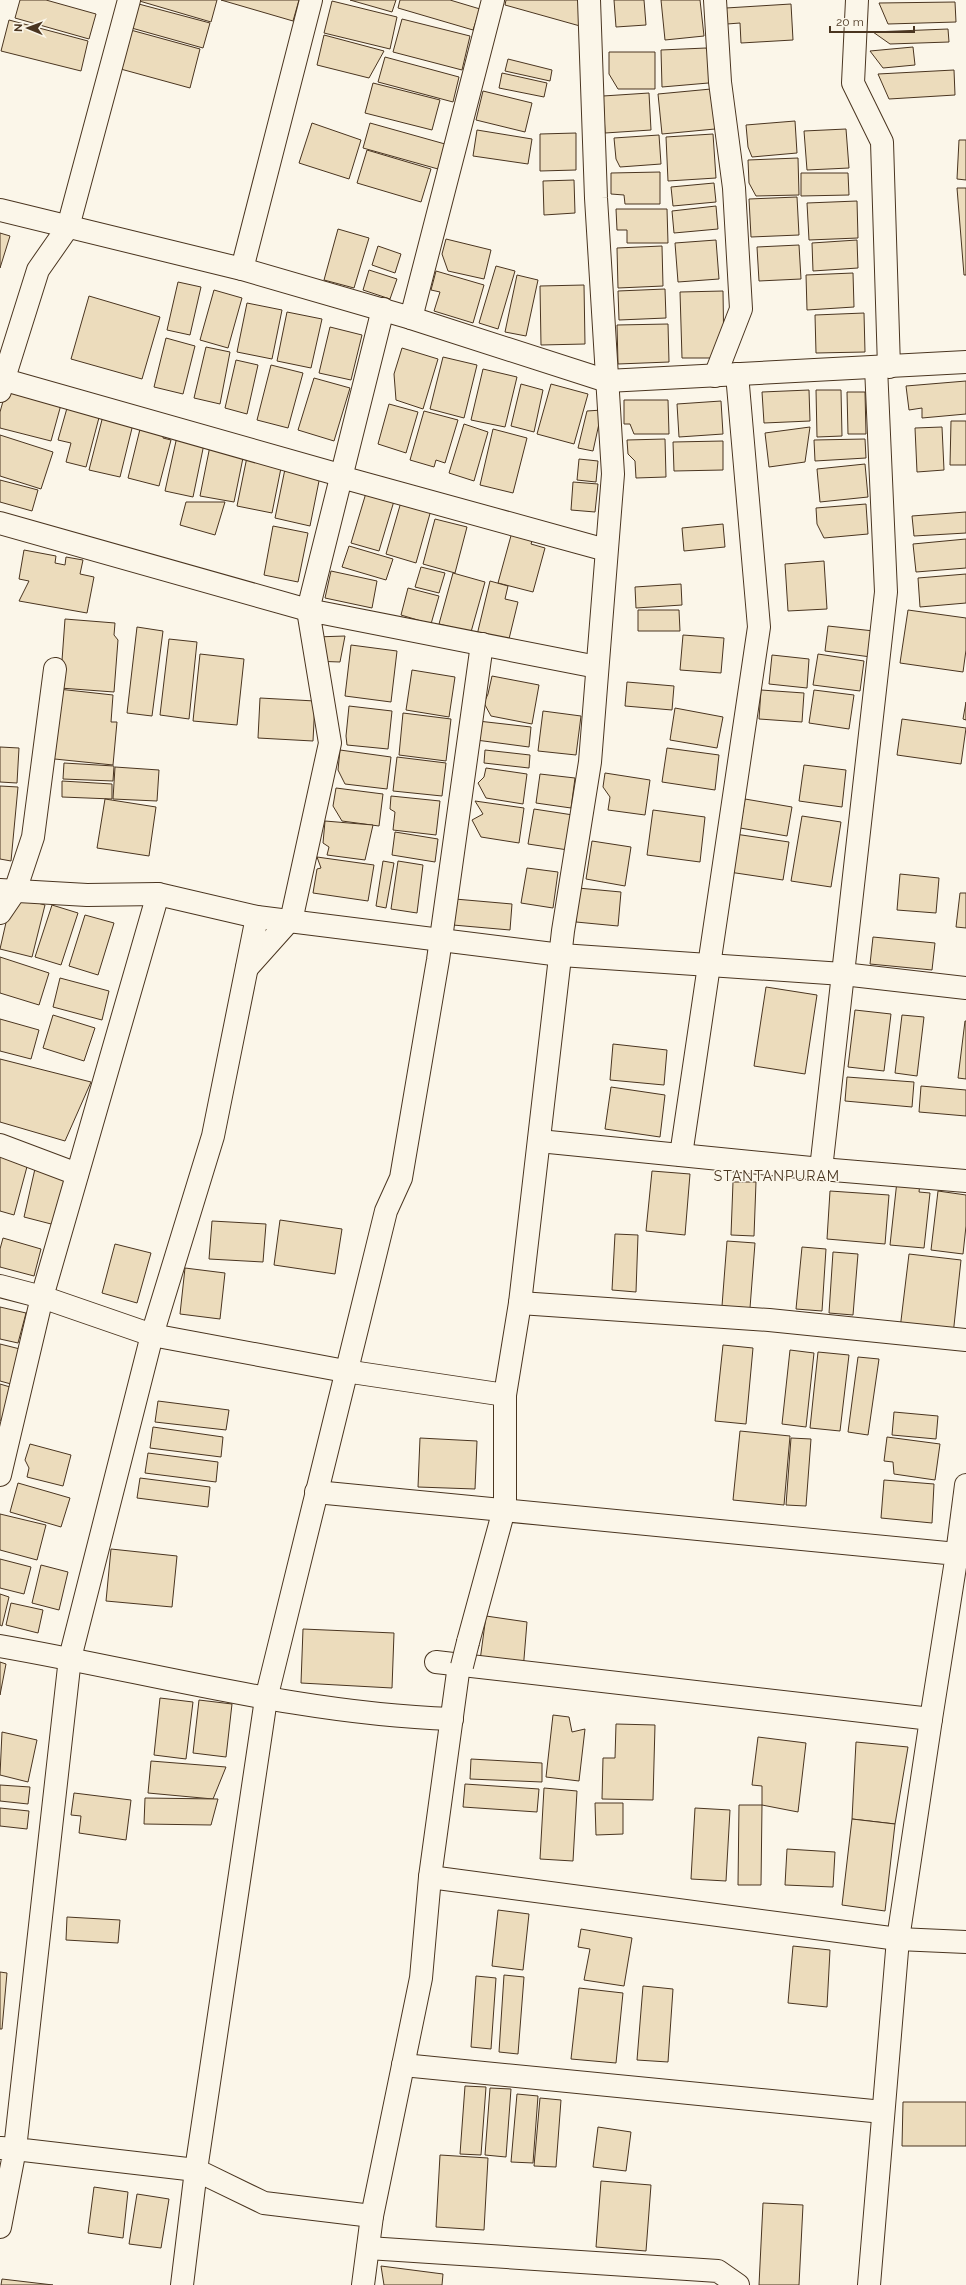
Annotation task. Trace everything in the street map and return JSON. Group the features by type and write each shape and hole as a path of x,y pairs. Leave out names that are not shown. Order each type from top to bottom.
{"street":[{"path":"129,0 68,227 38,270 2,386 340,475 341,477 606,550"},
{"path":"242,269 311,0"},
{"path":"411,318 492,0"},
{"path":"363,2285 372,2216 421,1978 430,1877 461,1665 505,1506 505,1395 520,1303 561,955 590,762 613,474 596,198 589,0"},
{"path":"715,0 720,82 734,188 741,309 715,376"},
{"path":"821,1169 886,592 882,367 882,142 853,83 858,0"},
{"path":"0,210 242,269 383,309 607,381 966,362"},
{"path":"247,968 289,921 291,921 330,744 308,610 383,309"},
{"path":"681,1155 759,627 737,374"},
{"path":"0,523 308,610 597,667"},
{"path":"182,2285 196,2170 266,1699 345,1371 386,1211 401,1178 441,940 482,644"},
{"path":"0,913 8,890 33,837 55,669"},
{"path":"8,890 87,894 158,894 257,917 561,955 843,974 966,988"},
{"path":"0,1475 42,1297 158,894"},
{"path":"0,2227 7,2148 70,1658 152,1335 214,1136 257,917"},
{"path":"539,1141 821,1169 966,1181"},
{"path":"0,1145 77,1174"},
{"path":"0,1286 42,1297 152,1335 345,1371 505,1395"},
{"path":"520,1303 769,1320 966,1340"},
{"path":"869,2285 898,1939 931,1719 958,1554 966,1485"},
{"path":"316,1492 958,1554"},
{"path":"0,1646 70,1658 266,1699 416,1718 452,1719"},
{"path":"436,1662 931,1719"},
{"path":"430,1877 898,1939 966,1942"},
{"path":"402,2065 883,2112"},
{"path":"7,2148 196,2170 264,2203 372,2216"},
{"path":"368,2248 718,2271 738,2285"}],"building":[{"path":"20,0 46,0 96,14 89,39 15,18"},
{"path":"136,0 217,0 211,22"},
{"path":"221,0 299,0 293,21"},
{"path":"350,0 396,0 392,12"},
{"path":"400,0 450,0 480,9 473,30 398,8"},
{"path":"506,0 583,0 580,26 505,5"},
{"path":"614,0 644,0 646,25 616,27"},
{"path":"661,0 700,0 704,36 665,40"},
{"path":"332,1 397,17 390,49 324,33"},
{"path":"955,2 956,22 888,24 879,3"},
{"path":"135,3 210,23 203,48 128,27"},
{"path":"791,4 793,40 741,43 740,23 727,24 726,8"},
{"path":"402,19 470,36 462,70 393,52"},
{"path":"9,20 88,41 81,71 1,51"},
{"path":"127,29 200,49 190,88 117,68"},
{"path":"948,29 949,42 890,44 873,32"},
{"path":"324,35 384,51 369,78 317,65"},
{"path":"913,47 915,65 883,68 870,51"},
{"path":"706,48 720,82 662,87 661,50"},
{"path":"609,52 655,52 655,89 618,89 609,74"},
{"path":"385,57 459,77 453,102 378,82"},
{"path":"508,59 552,70 550,81 505,71"},
{"path":"954,70 955,95 889,99 878,74"},
{"path":"502,73 547,83 544,97 499,88"},
{"path":"373,83 440,100 432,130 365,113"},
{"path":"711,89 715,129 662,134 658,94"},
{"path":"483,91 532,103 525,132 476,120"},
{"path":"649,93 651,130 605,133 603,96"},
{"path":"795,121 797,153 752,157 748,147 746,125"},
{"path":"312,123 361,140 349,179 299,163"},
{"path":"370,123 445,144 438,169 363,148"},
{"path":"846,129 849,168 807,170 804,131"},
{"path":"477,130 532,139 528,164 473,156"},
{"path":"576,133 576,170 540,171 540,134"},
{"path":"713,134 716,178 668,181 666,137"},
{"path":"659,135 661,164 620,167 616,159 614,138"},
{"path":"959,140 966,140 966,180 957,179"},
{"path":"367,150 431,169 421,202 357,183"},
{"path":"798,158 799,195 756,196 749,183 748,160"},
{"path":"660,172 660,204 625,204 624,195 611,194 611,173"},
{"path":"801,173 848,173 849,195 801,196"},
{"path":"574,180 575,213 544,215 543,181"},
{"path":"714,183 716,202 673,206 671,187"},
{"path":"957,188 966,188 966,275 964,275"},
{"path":"797,197 799,235 751,237 749,199"},
{"path":"857,201 858,238 809,240 807,203"},
{"path":"716,206 718,229 674,233 672,211"},
{"path":"616,209 667,209 668,243 627,243 627,230 617,230"},
{"path":"338,229 369,238 354,288 324,280"},
{"path":"0,233 10,236 0,268"},
{"path":"446,239 491,250 484,279 448,271 442,254"},
{"path":"716,240 719,279 678,282 675,243"},
{"path":"857,240 858,268 813,271 812,243"},
{"path":"799,245 801,279 759,281 757,247"},
{"path":"378,246 401,254 395,273 372,265"},
{"path":"662,246 663,286 618,288 617,248"},
{"path":"496,266 515,271 498,329 479,323"},
{"path":"369,270 397,279 390,299 363,290"},
{"path":"436,271 484,285 473,323 434,311 440,292 431,290"},
{"path":"853,273 854,307 807,310 806,275"},
{"path":"517,275 538,280 526,336 505,332"},
{"path":"178,282 201,287 190,335 167,330"},
{"path":"584,285 585,344 541,345 540,286"},
{"path":"665,289 666,318 619,320 618,291"},
{"path":"214,290 242,298 228,348 200,340"},
{"path":"723,291 724,358 682,358 680,292"},
{"path":"89,296 160,317 142,379 71,359"},
{"path":"247,303 282,310 272,359 237,352"},
{"path":"287,312 322,319 311,368 277,361"},
{"path":"864,313 865,352 816,353 815,315"},
{"path":"668,324 669,362 618,364 617,325"},
{"path":"330,327 362,335 351,380 319,373"},
{"path":"166,338 195,346 183,394 154,387"},
{"path":"206,347 230,352 220,404 194,398"},
{"path":"402,348 438,359 423,409 396,400 394,374"},
{"path":"443,357 477,365 464,418 430,409"},
{"path":"236,360 258,365 247,414 225,408"},
{"path":"271,365 303,373 288,428 257,420"},
{"path":"483,369 517,377 505,427 471,420"},
{"path":"314,378 350,388 334,441 298,430"},
{"path":"966,381 966,414 922,418 922,408 909,410 906,386"},
{"path":"521,384 543,390 534,432 511,426"},
{"path":"551,384 588,394 574,444 537,434"},
{"path":"7,387 62,401 51,441 0,428 0,412"},
{"path":"809,390 810,421 764,423 762,392"},
{"path":"816,390 841,390 842,436 817,437"},
{"path":"847,392 865,392 866,434 848,434"},
{"path":"624,400 668,400 669,434 634,434 630,424 624,424"},
{"path":"69,401 101,410 86,467 66,462 71,443 58,440"},
{"path":"721,401 723,434 679,437 677,404"},
{"path":"389,404 418,412 406,453 378,444"},
{"path":"602,410 593,451 578,448 587,411"},
{"path":"424,411 458,420 445,463 436,460 434,467 410,460"},
{"path":"104,412 134,420 120,477 89,470"},
{"path":"142,421 166,427 163,438 171,440 159,486 128,478"},
{"path":"951,421 966,421 966,465 950,465"},
{"path":"464,424 488,432 474,481 449,473"},
{"path":"810,427 805,462 769,467 765,433"},
{"path":"942,427 944,470 917,472 915,428"},
{"path":"493,429 527,438 513,493 480,485"},
{"path":"178,432 204,444 193,497 165,491"},
{"path":"0,435 53,452 41,489 0,476"},
{"path":"665,439 666,477 636,478 635,461 628,454 627,440"},
{"path":"865,439 866,458 815,461 814,440"},
{"path":"723,441 723,470 674,471 673,442"},
{"path":"210,446 244,453 234,502 200,496"},
{"path":"247,457 282,463 272,513 237,506"},
{"path":"579,459 598,461 596,482 577,480"},
{"path":"865,464 868,497 820,502 817,469"},
{"path":"285,469 320,476 310,526 275,518"},
{"path":"0,480 38,490 32,511 0,502"},
{"path":"573,482 598,484 595,512 571,510"},
{"path":"366,493 394,501 379,551 351,543"},
{"path":"186,502 225,502 215,535 180,525"},
{"path":"401,502 431,510 416,563 386,554"},
{"path":"866,504 868,534 824,538 817,524 816,508"},
{"path":"966,512 966,533 914,536 912,516"},
{"path":"435,519 467,527 455,573 423,564"},
{"path":"723,524 725,547 684,551 682,528"},
{"path":"273,526 308,533 298,582 264,575"},
{"path":"512,532 533,538 531,544 545,548 533,592 498,583"},
{"path":"966,539 966,568 916,572 913,544"},
{"path":"349,546 393,559 386,580 342,567"},
{"path":"24,550 56,556 55,563 65,565 66,557 83,560 80,574 94,577 87,613 19,601 29,581 19,579"},
{"path":"824,561 827,609 788,611 785,564"},
{"path":"421,567 445,573 439,593 415,587"},
{"path":"331,571 377,581 372,608 325,598"},
{"path":"453,573 485,582 471,632 439,624"},
{"path":"966,574 966,603 920,607 918,578"},
{"path":"490,581 508,586 505,599 518,602 508,643 477,635"},
{"path":"681,584 682,605 636,608 635,587"},
{"path":"408,588 439,596 431,624 401,615"},
{"path":"638,610 679,610 680,631 638,631"},
{"path":"908,610 966,618 966,650 963,672 900,663"},
{"path":"65,619 115,623 114,635 118,640 114,692 60,688"},
{"path":"828,626 874,631 871,657 825,651"},
{"path":"137,627 163,631 152,716 127,713"},
{"path":"683,635 724,638 721,673 680,670"},
{"path":"345,636 340,662 312,661 315,637"},
{"path":"169,639 197,642 189,719 160,715"},
{"path":"351,645 397,651 391,702 345,696"},
{"path":"200,654 244,659 237,725 193,721"},
{"path":"818,654 864,661 860,691 813,685"},
{"path":"772,655 809,659 807,688 769,684"},
{"path":"412,670 455,677 449,717 406,710"},
{"path":"492,676 539,685 532,724 491,716 484,703 488,694"},
{"path":"627,682 674,686 672,710 625,706"},
{"path":"49,688 113,695 111,722 117,722 113,765 45,758"},
{"path":"761,690 804,693 802,722 759,719"},
{"path":"814,690 854,695 849,729 809,723"},
{"path":"260,698 315,701 313,741 258,738"},
{"path":"966,702 966,720 963,719"},
{"path":"349,706 392,711 388,749 347,745 346,736"},
{"path":"675,708 723,717 717,748 670,740"},
{"path":"543,711 581,716 576,755 538,751"},
{"path":"403,713 451,719 446,761 399,755"},
{"path":"902,719 966,728 961,764 897,755"},
{"path":"478,721 531,727 529,747 476,740"},
{"path":"0,747 19,748 17,783 0,782"},
{"path":"667,748 719,755 715,790 662,782"},
{"path":"340,750 391,757 387,789 345,784 338,770"},
{"path":"485,750 530,755 529,768 484,763"},
{"path":"397,757 446,763 442,796 393,791"},
{"path":"64,763 114,766 113,781 63,779"},
{"path":"804,765 846,770 842,807 799,801"},
{"path":"115,767 159,770 157,801 113,799"},
{"path":"486,768 527,774 523,804 486,798 478,783 484,777"},
{"path":"605,773 650,780 645,815 608,810 610,797 603,787"},
{"path":"540,774 575,778 571,808 536,803"},
{"path":"62,781 112,784 112,799 62,797"},
{"path":"0,786 18,787 11,861 0,859"},
{"path":"336,788 383,794 379,826 342,821 333,806"},
{"path":"391,796 440,801 436,835 393,830 395,812 390,809"},
{"path":"105,799 156,807 149,856 97,848"},
{"path":"745,799 792,807 787,836 740,828"},
{"path":"475,801 524,808 519,843 481,837 472,820 483,814"},
{"path":"534,809 573,815 568,850 528,844"},
{"path":"653,810 705,817 700,862 647,855"},
{"path":"802,816 841,822 831,887 791,881"},
{"path":"325,821 373,825 365,860 327,855 329,847 323,843"},
{"path":"395,832 438,839 435,862 392,855"},
{"path":"735,834 789,842 783,880 729,872"},
{"path":"592,841 631,847 625,886 586,879"},
{"path":"317,857 374,865 368,901 313,893 317,869 321,868"},
{"path":"383,861 394,863 386,908 376,906"},
{"path":"398,861 423,865 417,913 391,909"},
{"path":"527,868 558,872 553,908 521,903"},
{"path":"900,874 939,878 936,913 897,910"},
{"path":"578,888 621,892 618,926 576,922"},
{"path":"960,893 966,893 966,928 956,927"},
{"path":"12,896 45,905 32,957 0,949"},
{"path":"455,899 512,904 510,930 453,925"},
{"path":"52,905 78,913 61,965 35,957"},
{"path":"85,915 114,923 98,975 69,966"},
{"path":"873,937 935,943 932,970 870,964"},
{"path":"0,957 49,973 39,1005 0,993"},
{"path":"60,978 109,991 102,1020 53,1007"},
{"path":"766,987 817,995 805,1074 754,1066"},
{"path":"855,1010 891,1014 884,1071 848,1067"},
{"path":"53,1015 95,1028 84,1061 43,1048"},
{"path":"902,1015 924,1017 917,1076 895,1073"},
{"path":"0,1019 39,1030 31,1059 0,1051"},
{"path":"966,1021 966,1079 958,1078"},
{"path":"613,1044 667,1050 664,1085 610,1080"},
{"path":"0,1059 91,1082 65,1141 0,1122"},
{"path":"847,1077 914,1082 912,1107 845,1101"},
{"path":"921,1086 966,1090 966,1116 919,1112"},
{"path":"611,1087 665,1095 660,1137 605,1129"},
{"path":"0,1155 28,1163 14,1215 0,1211"},
{"path":"37,1160 69,1168 55,1225 24,1217"},
{"path":"652,1171 690,1174 685,1235 646,1231"},
{"path":"897,1181 920,1183 919,1192 930,1193 924,1248 890,1245"},
{"path":"733,1182 756,1182 754,1236 731,1235"},
{"path":"830,1191 889,1195 885,1244 827,1239"},
{"path":"938,1191 966,1195 966,1226 963,1254 931,1250"},
{"path":"280,1220 342,1229 335,1274 274,1265"},
{"path":"212,1221 266,1224 263,1262 209,1259"},
{"path":"615,1234 638,1235 636,1292 612,1290"},
{"path":"3,1238 41,1249 34,1276 0,1267 0,1249"},
{"path":"727,1241 755,1243 750,1308 722,1306"},
{"path":"115,1244 151,1253 137,1303 102,1293"},
{"path":"802,1247 826,1249 822,1311 796,1309"},
{"path":"833,1252 858,1254 853,1315 829,1313"},
{"path":"909,1254 961,1260 953,1335 900,1329"},
{"path":"185,1268 225,1273 220,1319 180,1314"},
{"path":"0,1307 26,1313 18,1343 0,1339"},
{"path":"0,1344 20,1349 11,1384 0,1381"},
{"path":"723,1345 753,1348 746,1424 715,1421"},
{"path":"790,1350 814,1353 806,1427 782,1424"},
{"path":"818,1352 849,1355 840,1431 810,1428"},
{"path":"858,1357 879,1359 868,1435 848,1432"},
{"path":"0,1384 10,1387 2,1421 0,1420"},
{"path":"158,1401 229,1410 226,1430 155,1422"},
{"path":"894,1412 938,1416 936,1439 892,1435"},
{"path":"153,1427 223,1437 221,1457 150,1448"},
{"path":"740,1431 790,1436 784,1505 733,1500"},
{"path":"887,1437 940,1444 935,1480 894,1474 893,1462 884,1461"},
{"path":"420,1438 477,1441 475,1489 418,1487"},
{"path":"791,1438 811,1439 806,1506 786,1505"},
{"path":"30,1444 71,1455 63,1486 27,1477 29,1468 25,1460"},
{"path":"148,1453 218,1462 216,1482 145,1473"},
{"path":"140,1478 210,1487 208,1507 137,1498"},
{"path":"884,1480 934,1484 932,1523 881,1518"},
{"path":"18,1483 70,1498 61,1527 10,1512"},
{"path":"0,1514 46,1525 37,1560 0,1550"},
{"path":"111,1549 177,1556 172,1607 106,1601"},
{"path":"0,1559 31,1567 24,1594 0,1588"},
{"path":"41,1565 68,1572 59,1610 32,1603"},
{"path":"0,1594 9,1597 2,1626 0,1625"},
{"path":"11,1603 43,1610 38,1633 6,1625"},
{"path":"486,1616 527,1622 523,1671 479,1668"},
{"path":"303,1629 394,1633 392,1688 301,1683"},
{"path":"0,1662 6,1664 0,1695"},
{"path":"160,1698 193,1702 186,1759 154,1755"},
{"path":"199,1700 232,1704 226,1757 193,1753"},
{"path":"553,1715 569,1717 572,1732 585,1729 579,1781 546,1777"},
{"path":"616,1724 655,1725 653,1800 602,1799 603,1758 615,1758"},
{"path":"2,1732 37,1740 28,1782 0,1775"},
{"path":"758,1737 806,1743 798,1812 762,1805 762,1786 752,1785"},
{"path":"856,1742 908,1747 895,1824 852,1819"},
{"path":"471,1759 542,1763 542,1782 470,1779"},
{"path":"151,1761 226,1767 213,1799 148,1793"},
{"path":"465,1784 539,1789 537,1812 463,1807"},
{"path":"0,1785 30,1787 28,1804 0,1801"},
{"path":"544,1788 577,1791 573,1861 540,1859"},
{"path":"74,1793 131,1800 126,1840 79,1833 81,1816 71,1815"},
{"path":"145,1798 218,1799 211,1825 144,1824"},
{"path":"595,1803 623,1803 623,1834 596,1835"},
{"path":"739,1805 762,1805 761,1885 738,1885"},
{"path":"0,1808 29,1811 27,1829 0,1826"},
{"path":"695,1808 730,1810 726,1881 691,1879"},
{"path":"852,1819 895,1824 885,1911 842,1905"},
{"path":"787,1849 835,1852 833,1887 785,1885"},
{"path":"498,1910 529,1914 523,1970 492,1966"},
{"path":"67,1917 120,1920 118,1943 66,1940"},
{"path":"581,1929 632,1938 624,1986 584,1980 590,1949 578,1947"},
{"path":"793,1946 830,1950 827,2007 788,2003"},
{"path":"0,1972 7,1973 2,2029 0,2029"},
{"path":"504,1975 524,1977 518,2054 499,2052"},
{"path":"476,1976 496,1978 491,2049 471,2047"},
{"path":"643,1986 673,1989 668,2062 637,2060"},
{"path":"579,1988 623,1993 616,2063 571,2059"},
{"path":"465,2086 486,2087 481,2155 460,2154"},
{"path":"490,2088 511,2089 506,2157 485,2155"},
{"path":"517,2094 538,2096 533,2163 511,2162"},
{"path":"540,2098 561,2100 556,2167 534,2166"},
{"path":"903,2102 966,2102 966,2146 902,2146"},
{"path":"598,2127 631,2132 626,2171 593,2167"},
{"path":"440,2155 488,2158 484,2230 436,2227"},
{"path":"601,2181 651,2185 646,2251 596,2247"},
{"path":"94,2187 128,2192 123,2238 88,2233"},
{"path":"137,2194 169,2199 161,2248 129,2244"},
{"path":"763,2203 803,2205 799,2285 759,2285"},
{"path":"381,2266 443,2274 442,2285 384,2285"},
{"path":"2,2279 53,2285 1,2285"}],"district":[{"name":"STANTANPURAM","path":"777,1176"}]}
